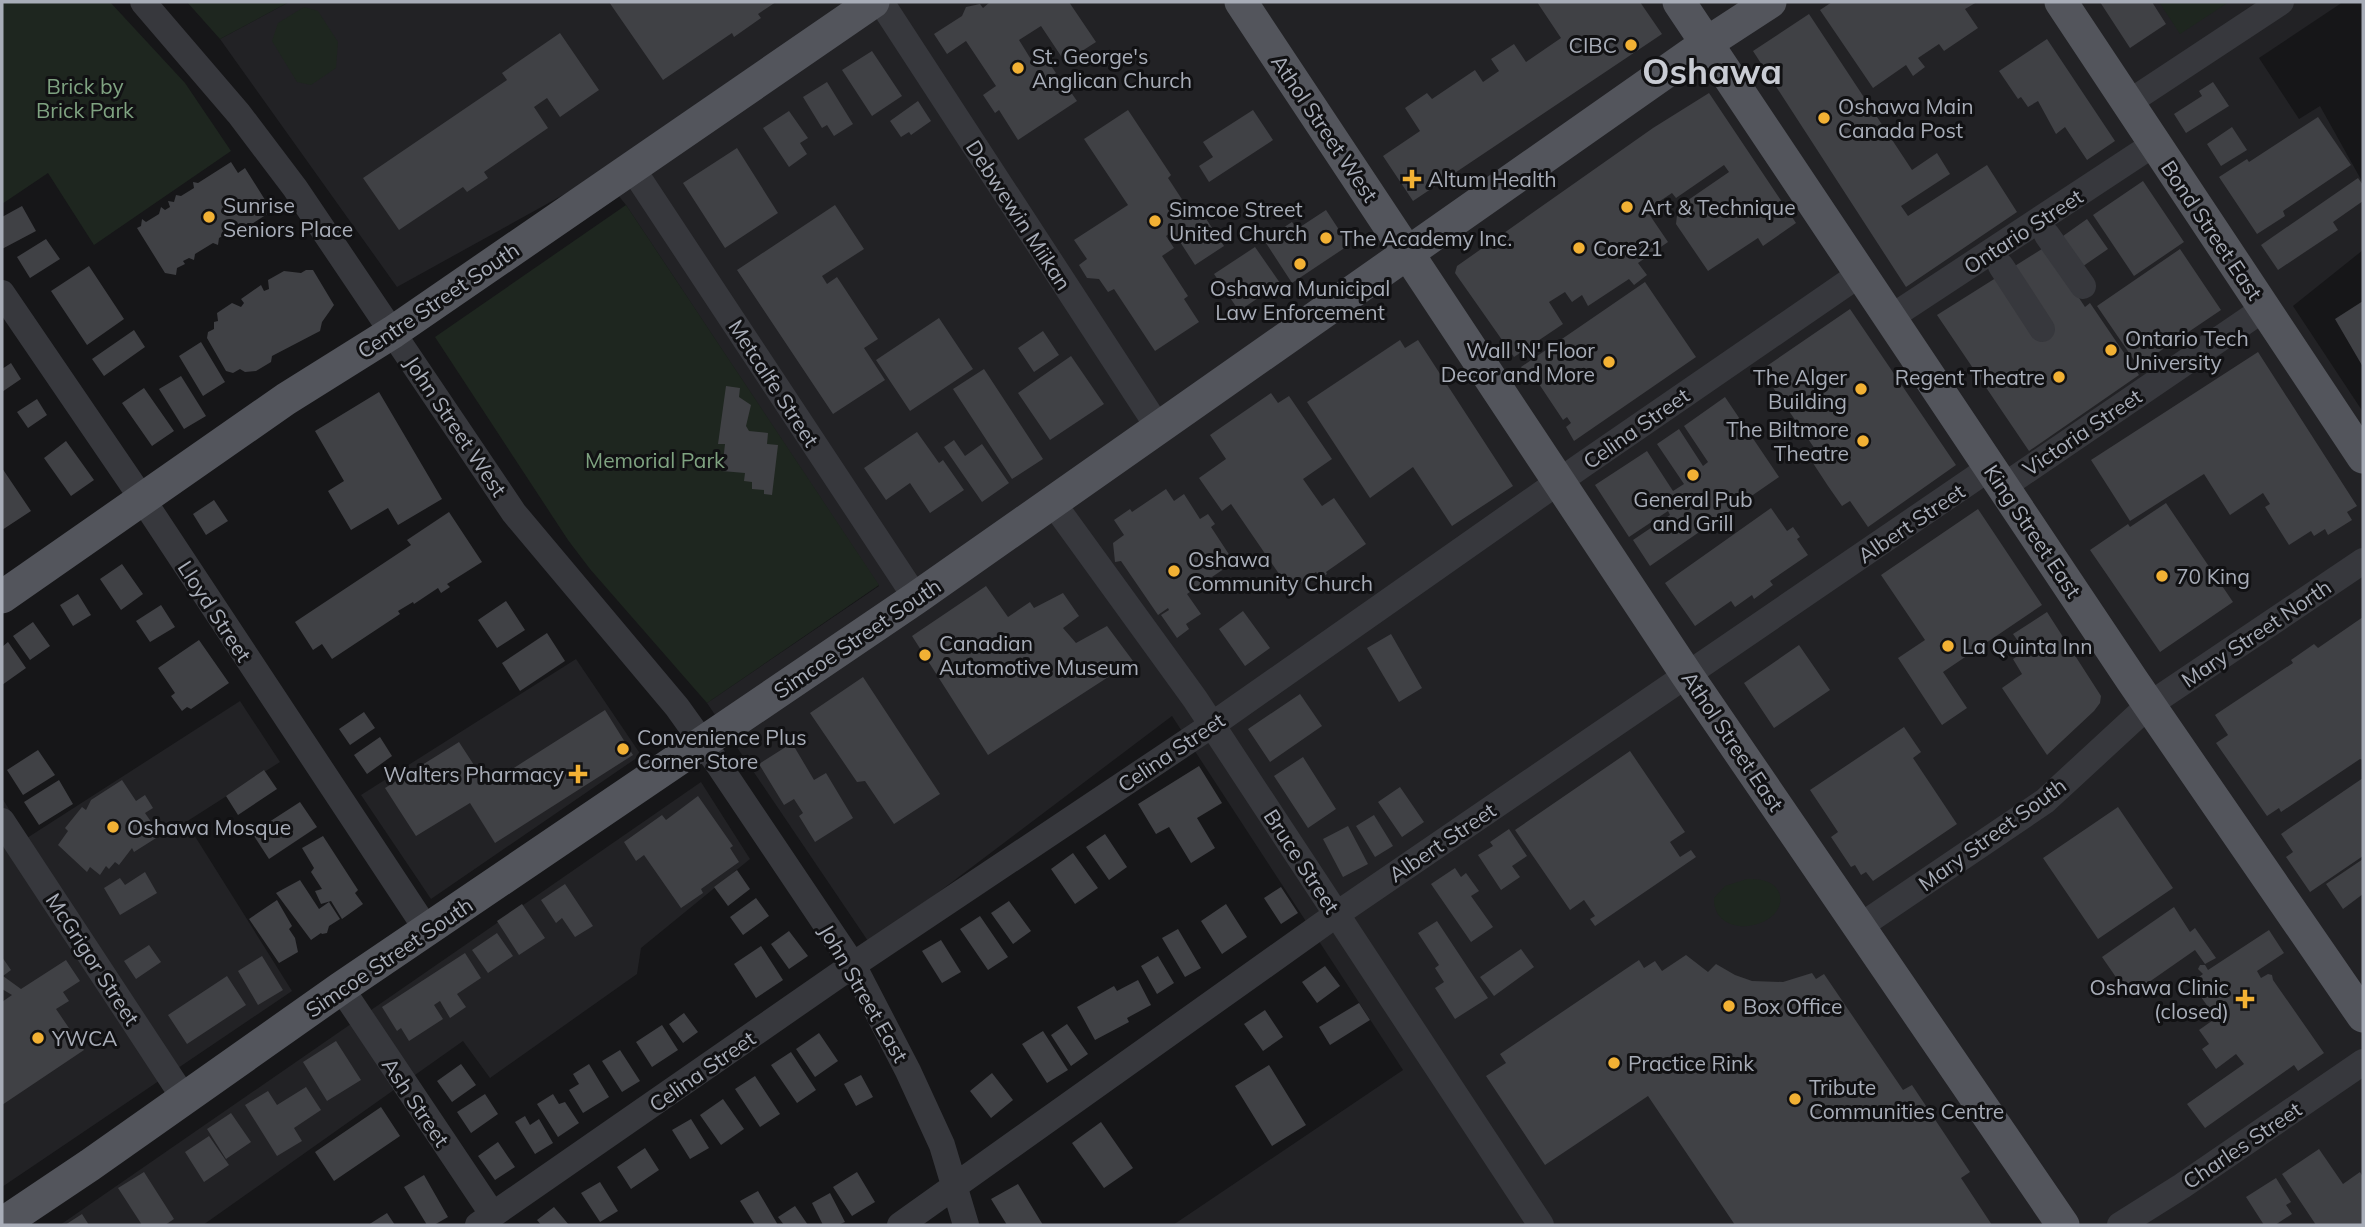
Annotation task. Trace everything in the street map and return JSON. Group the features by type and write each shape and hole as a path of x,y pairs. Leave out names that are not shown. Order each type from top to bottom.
{"main road":[{"name":"Centre Street South","path":"2,597 286,399 393,332 873,2"},
{"name":"Athol Street West","path":"1241,2 1409,253"},
{"name":"King Street East","path":"1679,2 2149,705 2363,1016"},
{"name":"Simcoe Street South","path":"2,1224 341,988 916,598 1707,43 1770,2"},
{"name":"Bond Street East","path":"2062,2 2363,457"},
{"name":"Athol Street East","path":"1409,253 1687,675 2063,1225"}],"street":[{"name":"John Street West","path":"143,2 239,114 295,188 514,513 677,707 703,743"},
{"name":"Debwewin Miikan","path":"881,2 1158,427"},
{"path":"2128,103 2281,2"},
{"name":"Ontario Street","path":"1890,318 2154,144"},
{"name":"Metcalfe Street","path":"632,168 916,598"},
{"path":"2047,235 2083,286"},
{"path":"2001,266 2042,329"},
{"name":"Celina Street","path":"485,1220 853,965 1212,725 1860,274"},
{"name":"Lloyd Street","path":"2,293 143,500 427,930"},
{"name":"Victoria Street","path":"1997,476 2265,308"},
{"name":"Albert Street","path":"900,1225 1336,914 1687,675 1997,476"},
{"name":"Bruce Street","path":"1053,503 1212,725 1541,1225"},
{"name":"Mary Street North","path":"2149,705 2363,561"},
{"name":"Mary Street South","path":"1859,927 2045,801 2149,705"},
{"name":"John Street East","path":"703,743 853,965 908,1071 942,1145 967,1225"},
{"name":"McGrigor Street","path":"2,821 184,1098"},
{"name":"Ash Street","path":"341,988 485,1220"},
{"name":"Charles Street","path":"2120,1225 2182,1186 2363,1062"}],"shaded area":[{"path":"289,2 2343,2 2259,58 2299,119 2320,106 2363,183 2363,250 2293,306 2363,412 2363,1225 1173,1225 1403,1070 1172,716 870,944 707,703 879,586 626,205 601,174 397,287 220,39"},
{"path":"576,659 641,755 431,899 361,795"},
{"path":"240,701 280,762 186,822 292,991 2,1187 2,798 27,838"},
{"path":"701,782 750,859 641,948 637,974 490,1078 463,1041 203,1225 60,1225"}],"green space":[{"name":"Brick by Brick Park","path":"2,2 110,2 185,83 231,151 94,245 48,173 2,204"},
{"path":"187,2 289,2 220,39"},
{"path":"2159,2 2229,2 2180,34"},
{"path":"304,7 318,11 338,42 336,68 311,85 297,82 272,41 278,23"},
{"name":"Memorial Park","path":"626,205 879,585 707,703 568,540 435,337"},
{"path":"1747,879 1763,880 1773,885 1780,898 1778,908 1771,917 1754,925 1726,922 1715,908 1714,898 1725,886"}],"building":[{"path":"609,2 776,2 758,14 761,18 734,37 732,33 663,80"},
{"name":"St. George's Anglican Church","path":"990,2 1069,2 1096,42 1065,62 1041,26 1019,40 1032,61 1043,54 1056,73 1051,77 1057,86 1063,81 1077,101 1018,140 999,110 995,113 983,95 996,86 966,41 947,54 934,34 962,16 966,7 980,4 983,8"},
{"path":"1537,2 1640,2 1662,34 1413,201 1383,156 1420,131 1405,108 1427,93 1432,99 1475,70 1483,82 1499,71 1491,59 1514,44 1526,62 1561,38"},
{"path":"1832,2 1977,2 1965,9 1978,28 1944,51 1939,44 1918,58 1925,67 1913,76 1906,65 1873,88 1820,10"},
{"path":"2100,2 2152,2 2166,24 2130,48"},
{"path":"1809,14 1912,170 1937,153 1950,174 1901,206 1908,216 1987,165 2017,212 1906,287 1753,51"},
{"path":"560,33 599,90 560,117 547,98 534,107 548,128 484,172 488,178 467,192 463,187 399,230 363,178 507,80 502,73"},
{"path":"2047,39 2115,141 2087,160 2065,127 2056,134 2038,101 2028,107 2021,97 2018,99 1999,71"},
{"path":"872,51 902,96 872,116 842,70"},
{"path":"827,82 853,124 834,136 827,125 822,128 803,97"},
{"path":"2213,82 2229,106 2186,133 2174,114 2202,96 2199,91"},
{"path":"1709,93 1796,223 1763,246 1758,238 1708,271 1676,224 1678,207 1729,172 1724,165 1676,198 1672,193 1654,205 1656,208 1649,214 1668,242 1638,263 1647,275 1634,285 1629,279 1588,306 1582,295 1572,302 1565,292 1549,302 1563,324 1514,357 1455,273 1457,266 1653,128"},
{"path":"918,101 931,121 911,135 909,132 901,137 890,121"},
{"name":"Simcoe Street United Church","path":"1128,110 1171,175 1168,178 1189,210 1197,205 1224,246 1195,265 1173,231 1166,236 1174,248 1162,256 1188,296 1184,299 1199,322 1155,351 1114,289 1108,292 1099,279 1087,278 1079,265 1087,259 1074,240 1128,205 1084,139"},
{"path":"1253,110 1273,140 1209,182 1199,166 1213,157 1203,142"},
{"path":"789,111 808,138 800,143 807,154 789,167 763,128"},
{"path":"2318,117 2351,165 2283,211 2285,216 2257,234 2219,177 2247,159 2249,162"},
{"path":"2232,127 2247,150 2221,166 2207,144"},
{"path":"737,148 778,213 725,248 683,183"},
{"name":"Sunrise Seniors Place","path":"231,162 238,173 245,168 272,211 244,229 241,225 219,238 218,245 213,243 195,254 194,260 189,258 183,261 185,264 177,268 176,275 165,273 137,228 141,226 142,219 146,222 159,214 161,207 165,210 170,207 168,201 174,202 176,195 181,196 194,188 193,182 198,183"},
{"path":"2358,178 2363,185 2363,201 2333,222 2338,230 2278,270 2261,245"},
{"path":"2143,181 2184,242 2134,276 2093,215"},
{"path":"835,205 864,249 822,276 827,284 837,277 878,339 864,348 885,380 833,414 737,270"},
{"path":"22,206 36,231 2,249 2,217"},
{"name":"Oshawa Municipal Law Enforcement","path":"1326,210 1349,245 1292,283 1264,240 1292,222 1297,229"},
{"path":"2087,219 2108,249 2076,271 2056,241"},
{"path":"46,239 60,259 30,278 17,257"},
{"path":"1255,247 1280,283 1239,311 1214,274"},
{"path":"2045,247 2085,307 2090,303 2139,375 2029,451 1937,315"},
{"path":"2180,249 2221,310 2138,366 2097,306"},
{"path":"89,266 124,319 87,345 51,291"},
{"path":"313,270 334,305 322,322 320,331 272,356 271,362 256,371 226,371 207,338 208,332 214,329 214,322 218,321 217,313 232,303 241,307 244,303 241,299 261,285 264,291 269,289 268,280 284,271 301,273"},
{"name":"Wall 'N' Floor Decor and More","path":"1645,282 1696,357 1574,441 1566,427 1571,423 1567,417 1563,420 1535,378 1530,381 1521,367"},
{"path":"2363,301 2363,367 2335,319"},
{"path":"1850,309 1956,465 1868,527 1850,501 1842,506 1828,486 1809,457 1817,452 1761,370"},
{"path":"939,318 973,369 910,411 876,360"},
{"path":"134,330 145,347 104,376 92,359"},
{"path":"1043,331 1059,355 1034,372 1018,348"},
{"path":"1400,340 1405,348 1418,340 1513,486 1452,526 1413,467 1370,498 1307,402"},
{"path":"201,342 225,382 203,396 179,356"},
{"path":"2258,352 2357,506 2347,512 2352,520 2328,535 2325,529 2314,536 2311,531 2289,545 2265,507 2270,504 2263,493 2230,515 2204,474 2130,521 2091,460"},
{"path":"1071,356 1104,404 1050,440 1018,393"},
{"path":"11,363 21,379 2,392 2,369"},
{"path":"984,369 1043,459 1012,479 953,389"},
{"path":"181,376 206,416 184,429 159,389"},
{"path":"726,386 740,388 739,397 751,405 746,426 749,431 768,433 767,444 778,445 772,495 764,494 764,490 752,489 752,482 744,481 745,473 722,471 725,444 718,444"},
{"path":"144,388 174,431 152,446 122,403"},
{"path":"379,392 442,499 398,525 388,508 351,530 328,491 344,481 315,431"},
{"path":"1271,393 1278,403 1289,396 1332,459 1303,479 1322,506 1334,498 1366,544 1321,578 1316,572 1290,590 1231,504 1222,511 1199,478 1226,459 1210,435"},
{"path":"1725,397 1779,477 1650,566 1633,540 1670,515 1668,511 1629,537 1595,485 1647,451 1673,491 1684,484 1657,444 1679,429 1703,466 1708,462 1684,426"},
{"path":"37,399 47,415 28,428 17,412"},
{"path":"917,432 939,463 943,460 964,490 930,513 910,483 886,500 864,468"},
{"path":"954,440 965,456 982,444 1009,483 982,502 944,447"},
{"path":"66,441 94,480 71,496 44,458"},
{"path":"2,468 31,511 2,530"},
{"name":"Oshawa Community Church","path":"1166,489 1174,501 1184,494 1200,519 1208,514 1215,524 1211,527 1234,562 1187,594 1201,614 1186,624 1189,629 1177,638 1161,615 1169,610 1168,608 1158,615 1121,561 1115,562 1113,543 1124,535 1114,520 1130,509 1132,512"},
{"path":"214,500 228,521 206,535 193,514"},
{"name":"70 King","path":"2166,503 2233,602 2160,652 2090,550 2128,524 2130,527"},
{"path":"1771,508 1787,531 1793,527 1800,537 1797,539 1808,555 1770,581 1773,585 1754,599 1752,595 1735,607 1731,601 1695,626 1665,583"},
{"path":"1978,509 2042,605 1943,672 1967,708 1942,725 1898,658 1925,640 1881,575"},
{"path":"449,512 482,562 447,584 450,587 441,593 438,588 398,611 400,614 332,659 322,644 313,650 295,622 411,545 407,540"},
{"path":"122,564 143,594 121,610 100,579"},
{"path":"986,586 1008,617 1030,602 1034,608 1063,593 1079,616 1063,628 1076,643 1107,626 1133,661 988,755 912,636"},
{"path":"78,594 91,615 73,626 60,605"},
{"path":"506,601 525,630 497,648 478,620"},
{"path":"161,605 175,627 150,642 136,621"},
{"path":"1243,611 1270,648 1245,666 1219,629"},
{"path":"2047,612 2101,696 2094,711 2047,755 2002,688 2022,674 2013,659 2025,651 2013,634"},
{"path":"2363,617 2363,760 2360,759 2281,812 2279,808 2267,816 2216,743 2228,735 2215,715 2293,663 2291,660 2314,644 2318,648"},
{"path":"33,622 50,646 30,660 13,636"},
{"path":"547,633 565,661 520,691 502,663"},
{"path":"1391,634 1422,688 1399,702 1367,648"},
{"path":"199,640 229,683 191,709 187,707 182,711 171,696 175,693 158,668"},
{"path":"8,642 26,668 2,685 2,647"},
{"path":"1799,645 1830,690 1774,728 1744,683"},
{"path":"863,677 940,794 894,824 865,781 857,782 810,713"},
{"path":"1300,694 1322,726 1270,762 1248,729"},
{"path":"605,710 633,755 495,843 470,803 416,836 385,788 459,742 487,785"},
{"path":"364,712 375,728 350,745 339,729"},
{"path":"1904,727 1921,752 1913,758 1957,824 1873,881 1866,872 1861,875 1855,865 1851,867 1831,837 1838,832 1810,790"},
{"path":"380,737 392,756 367,774 354,755"},
{"path":"792,743 814,780 826,773 853,818 815,842 799,816 803,813 794,799 784,805 759,764"},
{"path":"38,750 55,775 23,795 7,770"},
{"path":"1630,751 1685,832 1670,842 1680,857 1691,850 1696,857 1595,926 1590,919 1595,916 1584,900 1570,910 1515,830"},
{"path":"1303,757 1336,809 1308,828 1274,776"},
{"path":"1199,766 1222,803 1197,818 1215,848 1191,863 1169,827 1156,834 1138,804"},
{"path":"264,770 277,789 238,815 226,796"},
{"path":"2363,778 2363,856 2310,892 2286,857 2293,852 2281,834"},
{"path":"59,780 73,804 39,825 24,802"},
{"name":"Oshawa Mosque","path":"122,780 136,801 145,795 153,808 145,813 154,826 158,824 164,833 134,852 132,848 119,865 115,862 109,869 106,866 100,875 90,867 87,872 58,845 68,831 65,828 82,807 86,810 91,800"},
{"path":"1400,787 1424,822 1402,837 1378,802"},
{"path":"698,796 733,846 730,848 739,862 701,889 703,893 681,908 644,855 636,861 624,842 662,815 666,820"},
{"path":"300,802 317,827 269,859 252,833"},
{"path":"2118,807 2173,888 2098,939 2043,858"},
{"path":"1374,815 1393,846 1375,857 1356,826"},
{"path":"1348,826 1368,864 1343,877 1323,839"},
{"path":"1509,829 1527,856 1512,866 1520,877 1501,890 1478,855 1493,846 1490,842"},
{"path":"1105,834 1127,867 1109,880 1086,847"},
{"path":"323,836 358,890 355,893 363,904 342,919 331,901 321,904 315,891 322,889 311,872 314,868 302,848"},
{"path":"1073,853 1098,888 1075,904 1051,869"},
{"path":"2363,859 2363,894 2343,909 2326,884"},
{"path":"1455,868 1461,877 1466,873 1479,891 1471,896 1493,927 1471,942 1431,884"},
{"path":"737,870 750,889 728,906 714,887"},
{"path":"145,872 157,893 120,915 104,888 120,878 125,885"},
{"path":"300,880 319,909 329,902 340,919 329,926 327,933 321,933 311,940 276,893"},
{"path":"565,884 593,926 575,937 562,918 556,923 541,900"},
{"path":"1281,887 1298,913 1281,924 1264,898"},
{"path":"756,898 769,916 743,935 730,917"},
{"path":"277,900 292,926 289,929 295,938 298,952 279,963 249,919"},
{"path":"1009,901 1031,931 1013,944 991,913"},
{"path":"522,904 545,938 519,955 497,921"},
{"path":"1226,904 1247,937 1222,954 1201,921"},
{"path":"2174,907 2190,932 2195,928 2216,958 2205,964 2195,950 2129,996 2102,957"},
{"path":"980,916 1008,957 988,970 960,929"},
{"path":"1437,921 1488,998 1455,1019 1435,988 1444,982 1435,968 1439,965 1418,933"},
{"path":"1178,929 1201,968 1185,977 1162,938"},
{"name":"Oshawa Clinic (closed)","path":"2269,930 2284,953 2257,971 2261,978 2272,975 2324,1053 2298,1071 2294,1065 2205,1128 2187,1104 2244,1064 2236,1054 2216,1069 2202,1049 2209,1044 2199,1030 2216,1018 2191,983 2203,974 2198,969 2200,965 2205,965 2208,970"},
{"path":"789,931 808,956 789,969 771,944"},
{"path":"497,933 513,956 488,973 472,950"},
{"path":"941,940 961,972 942,983 922,951"},
{"path":"149,945 161,962 136,979 124,961"},
{"path":"761,946 783,980 756,998 734,964"},
{"path":"1521,949 1534,967 1494,996 1480,977"},
{"path":"465,953 481,978 457,994 466,1007 450,1018 440,1001 434,1005 443,1019 409,1041 401,1028 397,1031 382,1007"},
{"name":"Tribute Communities Centre","path":"1686,955 1708,972 1716,964 1752,981 1783,982 1812,973 1816,979 1824,974 1903,1090 1912,1085 1970,1172 1961,1178 1992,1225 1735,1225 1648,1096 1545,1165 1486,1076 1506,1063 1500,1054 1639,960 1644,968 1655,961 1662,971"},
{"path":"262,956 283,990 258,1005 238,971"},
{"path":"1158,956 1174,983 1157,994 1141,966"},
{"name":"YWCA","path":"2,957 11,970 3,976 21,989 66,960 80,981 63,992 69,1001 56,1009 84,1050 2,1105 2,1002 12,995 2,989"},
{"path":"1325,966 1340,986 1317,1003 1302,982"},
{"path":"227,976 246,1005 187,1044 168,1015"},
{"path":"1138,980 1151,1005 1127,1018 1129,1022 1095,1040 1077,1007 1114,986 1117,991"},
{"path":"1359,1003 1370,1020 1330,1045 1319,1027"},
{"path":"1265,1010 1283,1037 1263,1051 1244,1024"},
{"path":"684,1013 698,1032 683,1043 669,1024"},
{"path":"1067,1024 1088,1054 1071,1066 1051,1035"},
{"path":"662,1025 678,1050 652,1067 636,1042"},
{"path":"1043,1031 1068,1070 1047,1083 1022,1044"},
{"path":"819,1033 838,1061 815,1077 796,1049"},
{"path":"336,1041 361,1080 327,1101 303,1062"},
{"path":"620,1050 640,1081 622,1092 602,1061"},
{"path":"791,1052 816,1090 797,1103 771,1065"},
{"path":"461,1064 476,1085 452,1102 437,1081"},
{"path":"589,1064 609,1097 583,1113 569,1090 579,1084 573,1074"},
{"path":"1269,1065 1306,1125 1272,1146 1235,1086"},
{"path":"992,1073 1013,1100 991,1118 970,1091"},
{"path":"861,1075 873,1097 856,1106 844,1084"},
{"path":"755,1076 780,1114 760,1127 735,1089"},
{"path":"306,1087 321,1110 294,1128 302,1141 277,1156 245,1105 268,1091 277,1105"},
{"path":"485,1094 498,1114 471,1133 457,1112"},
{"path":"553,1094 559,1104 565,1102 579,1123 558,1137 537,1104"},
{"path":"723,1099 744,1129 721,1145 700,1115"},
{"path":"381,1107 400,1136 334,1181 315,1152"},
{"path":"231,1113 251,1142 226,1159 207,1129"},
{"path":"525,1116 530,1125 539,1119 553,1143 535,1154 515,1122"},
{"path":"691,1119 709,1148 690,1159 672,1130"},
{"path":"1101,1122 1133,1168 1104,1188 1072,1143"},
{"path":"209,1136 229,1165 204,1182 185,1152"},
{"path":"498,1142 515,1167 495,1180 478,1156"},
{"path":"645,1148 659,1170 631,1189 617,1167"},
{"path":"2319,1149 2343,1184 2360,1172 2363,1177 2363,1225 2316,1225 2282,1174"},
{"path":"144,1172 174,1219 165,1225 142,1225 118,1188"},
{"path":"857,1172 875,1202 852,1216 833,1187"},
{"path":"424,1175 448,1217 434,1225 427,1225 404,1187"},
{"path":"2276,1178 2291,1202 2286,1205 2292,1214 2275,1225 2264,1225 2246,1197"},
{"path":"600,1182 618,1211 600,1222 581,1193"},
{"path":"1018,1184 1043,1225 1007,1225 991,1199"},
{"path":"758,1191 778,1225 755,1225 740,1201"},
{"path":"830,1193 845,1222 838,1225 823,1225 812,1203"},
{"path":"795,1206 808,1225 784,1225 778,1217"},
{"path":"554,1207 569,1225 541,1225 537,1220"},
{"path":"387,1213 395,1225 368,1225"},
{"path":"82,1214 89,1225 65,1225"}],"place":[{"name":"CIBC","path":"1631,45"},
{"name":"St. George's Anglican Church","path":"1018,68"},
{"name":"Oshawa Main Canada Post","path":"1824,118"},
{"name":"Altum Health","path":"1412,179"},
{"name":"Art & Technique","path":"1627,207"},
{"name":"Sunrise Seniors Place","path":"209,217"},
{"name":"Simcoe Street United Church","path":"1155,221"},
{"name":"The Academy Inc.","path":"1326,238"},
{"name":"Core21","path":"1579,248"},
{"name":"Oshawa Municipal Law Enforcement","path":"1300,264"},
{"name":"Ontario Tech University","path":"2111,350"},
{"name":"Wall 'N' Floor Decor and More","path":"1609,362"},
{"name":"Regent Theatre","path":"2059,377"},
{"name":"The Alger Building","path":"1861,389"},
{"name":"The Biltmore Theatre","path":"1863,441"},
{"name":"General Pub and Grill","path":"1693,475"},
{"name":"Oshawa Community Church","path":"1174,571"},
{"name":"70 King","path":"2162,576"},
{"name":"La Quinta Inn","path":"1948,646"},
{"name":"Canadian Automotive Museum","path":"925,655"},
{"name":"Convenience Plus Corner Store","path":"623,749"},
{"name":"Walters Pharmacy","path":"578,774"},
{"name":"Oshawa Mosque","path":"113,827"},
{"name":"Oshawa Clinic (closed)","path":"2245,999"},
{"name":"Box Office","path":"1729,1006"},
{"name":"YWCA","path":"38,1038"},
{"name":"Practice Rink","path":"1614,1063"},
{"name":"Tribute Communities Centre","path":"1795,1099"}],"district":[{"name":"Oshawa","path":"1712,71"}]}
